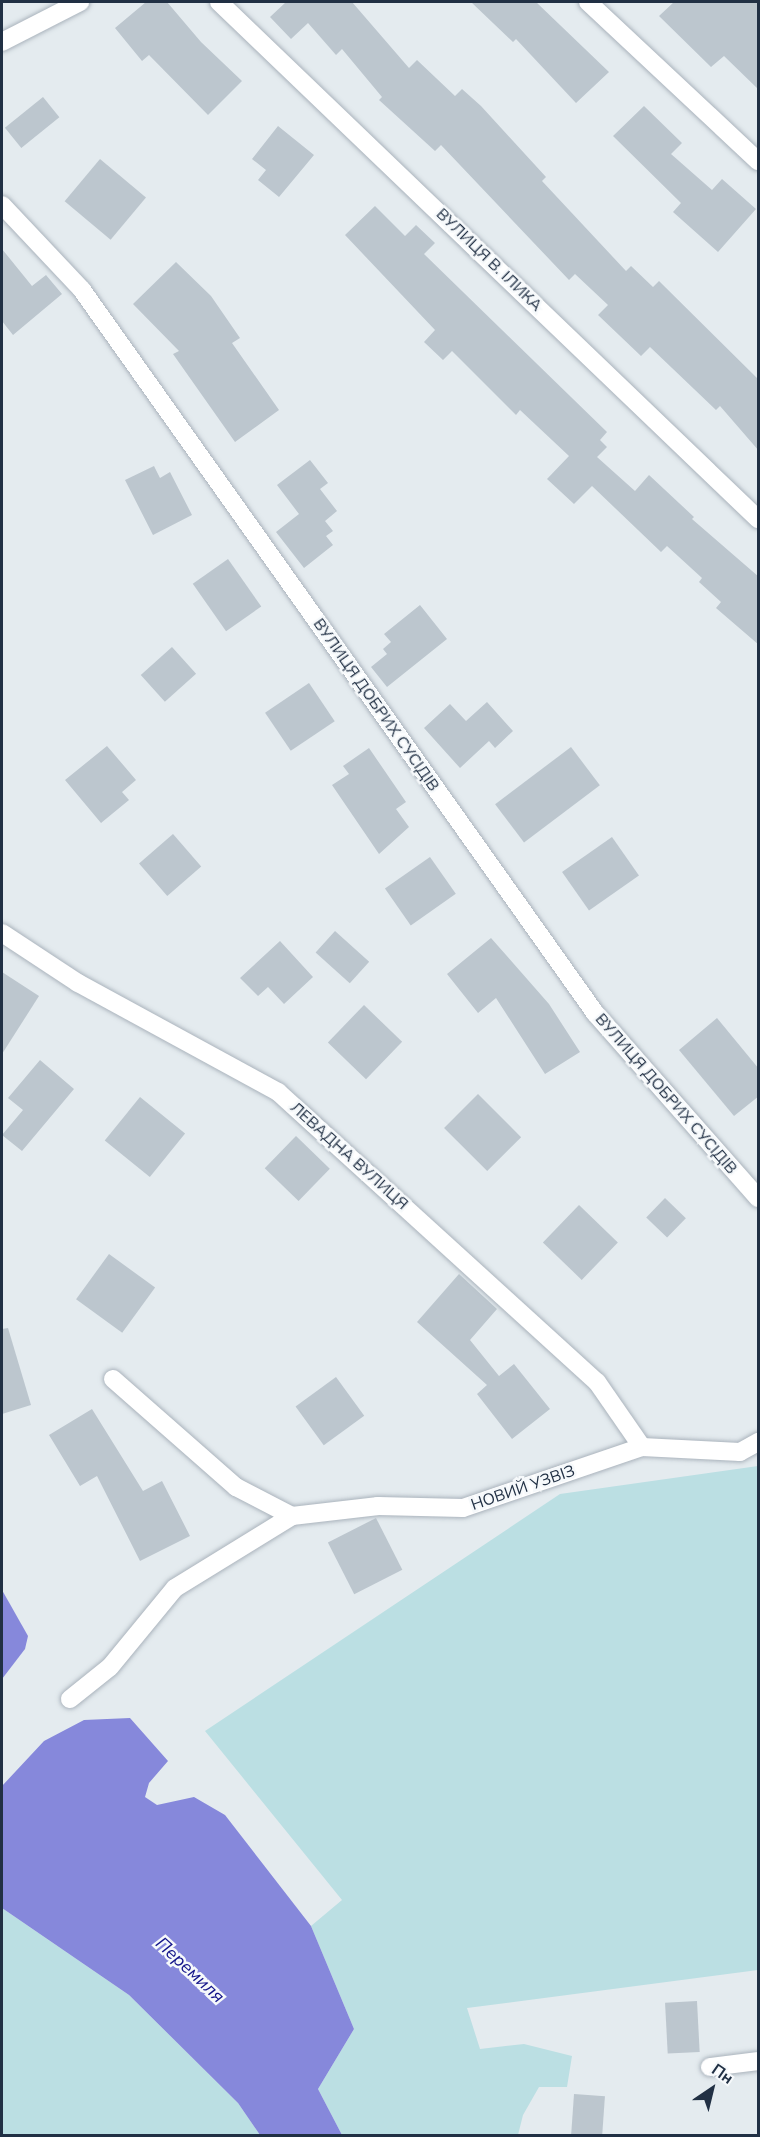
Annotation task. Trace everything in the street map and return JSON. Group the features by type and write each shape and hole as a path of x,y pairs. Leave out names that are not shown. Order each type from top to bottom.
{"street":[{"path":"2,42 80,2"},
{"name":"ВУЛИЦЯ В. ІЛИКА","path":"219,2 759,519"},
{"path":"588,2 759,161"},
{"name":"ВУЛИЦЯ ДОБРИХ СУСІДІВ","path":"2,205 82,290 595,1013 759,1198"},
{"name":"ЛЕВАДНА ВУЛИЦЯ","path":"2,933 78,984 278,1092 597,1382 642,1446"},
{"path":"113,1380 236,1487 292,1516"},
{"name":"НОВИЙ УЗВІЗ","path":"292,1516 378,1506 463,1508 642,1446 740,1452 759,1442"},
{"path":"70,1699 110,1667 175,1588 292,1516"},
{"path":"710,2067 759,2061"}],"shaded area":[{"path":"758,1466 758,1970 467,2008 480,2049 524,2044 572,2056 567,2087 539,2087 523,2115 518,2135 342,2135 318,2089 354,2029 311,1926 342,1900 205,1731 560,1494"},
{"path":"2,1908 129,1995 238,2103 260,2135 2,2135"}],"water":[{"path":"2,1590 28,1636 25,1649 2,1679"},
{"name":"Перемиля","path":"130,1718 168,1761 149,1783 145,1797 157,1805 194,1797 225,1815 311,1926 354,2029 318,2089 342,2135 260,2135 238,2103 129,1995 2,1908 2,1786 44,1741 84,1720"}],"building":[{"path":"146,2 167,2 201,42 242,81 208,115 149,55 142,61 115,28"},
{"path":"286,2 352,2 409,68 417,60 455,96 462,89 481,106 546,177 542,181 626,271 631,266 653,287 659,281 759,380 759,451 720,406 716,410 650,347 641,356 598,315 608,305 575,274 569,280 441,145 435,151 379,100 382,97 342,49 336,55 308,23 291,39 270,17"},
{"path":"471,2 536,2 609,72 576,103 516,39 513,42"},
{"path":"674,2 759,2 759,90 724,56 711,67 659,16"},
{"path":"43,97 59,117 21,148 5,128"},
{"path":"644,106 682,143 671,154 712,190 722,179 756,209 718,252 673,212 681,203 613,136"},
{"path":"278,126 314,155 279,197 258,180 266,170 252,159"},
{"path":"100,159 146,198 111,240 65,201"},
{"path":"375,206 405,236 416,225 435,243 424,254 607,432 600,440 607,447 597,457 635,491 649,475 694,517 692,519 759,577 759,645 716,608 721,602 699,582 702,578 667,546 661,552 592,486 574,504 547,479 569,456 520,410 516,415 452,351 443,360 424,342 435,330 345,235"},
{"path":"2,249 32,286 46,275 62,294 13,335 2,321"},
{"path":"176,262 211,296 240,338 232,343 279,410 235,442 173,354 179,351 133,304"},
{"path":"310,460 328,483 320,489 337,511 325,521 333,531 326,536 333,545 304,568 276,532 299,514 277,485"},
{"path":"154,466 160,478 170,472 192,515 153,535 125,480"},
{"path":"228,559 261,607 226,631 193,584"},
{"path":"420,605 447,639 387,687 371,667 387,654 383,649 391,642 384,634"},
{"path":"172,647 196,674 165,702 141,675"},
{"path":"309,683 335,721 291,751 265,713"},
{"path":"487,702 513,731 495,748 489,741 460,768 424,728 450,704 466,721"},
{"path":"107,746 136,780 122,792 129,800 101,823 65,780"},
{"path":"571,747 600,785 524,843 495,804"},
{"path":"369,748 406,802 396,809 409,827 379,854 332,785 349,774 343,766"},
{"path":"173,834 201,866 167,896 139,864"},
{"path":"612,837 639,876 589,910 562,872"},
{"path":"430,857 456,894 411,925 385,889"},
{"path":"335,931 369,962 350,983 316,953"},
{"path":"491,938 549,1004 580,1052 545,1074 496,998 478,1013 447,974"},
{"path":"280,941 313,977 284,1004 268,987 258,996 240,978"},
{"path":"2,972 39,996 2,1054"},
{"path":"364,1005 402,1042 366,1079 328,1042"},
{"path":"717,1018 759,1069 759,1096 734,1116 679,1050"},
{"path":"40,1060 74,1089 22,1151 2,1135 23,1110 8,1098"},
{"path":"478,1094 521,1137 487,1171 444,1128"},
{"path":"140,1097 185,1134 150,1177 105,1141"},
{"path":"296,1136 330,1169 299,1201 265,1168"},
{"path":"665,1198 686,1218 667,1238 646,1217"},
{"path":"579,1205 618,1243 582,1280 543,1242"},
{"path":"109,1254 155,1288 122,1333 76,1299"},
{"path":"459,1274 497,1309 470,1340 499,1376 514,1364 550,1409 512,1439 477,1394 487,1385 417,1322"},
{"path":"8,1328 31,1405 2,1414 2,1329"},
{"path":"336,1377 364,1416 324,1445 296,1406"},
{"path":"92,1409 143,1491 162,1481 190,1536 140,1561 97,1476 80,1486 49,1435"},
{"path":"376,1518 402,1570 354,1594 328,1543"},
{"path":"697,2001 700,2052 668,2054 665,2003"},
{"path":"574,2094 605,2096 602,2136 571,2136"}]}
